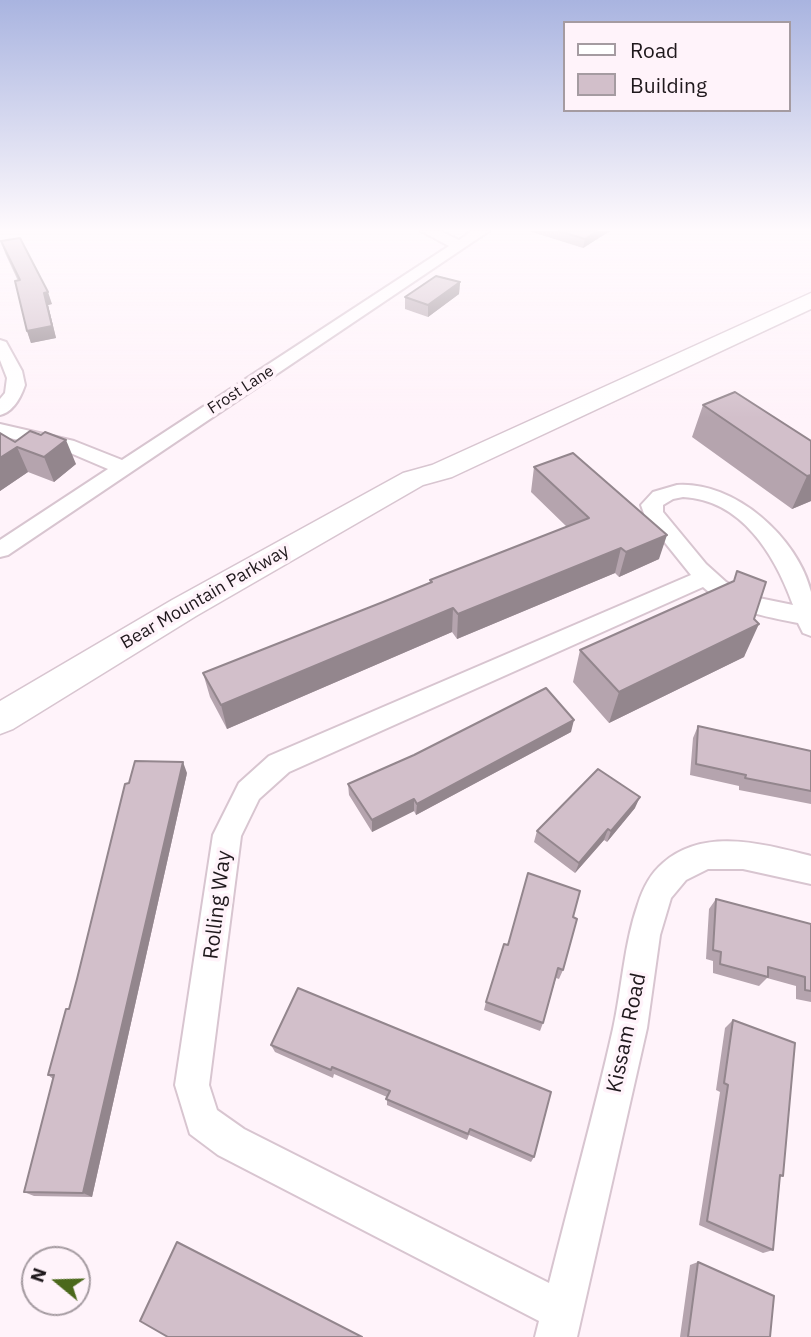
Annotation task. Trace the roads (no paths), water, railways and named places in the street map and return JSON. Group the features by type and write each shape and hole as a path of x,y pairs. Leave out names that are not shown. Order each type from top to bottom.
{"highway":[{"name":"Bear Mountain Parkway","path":"413,479 428,462 748,318 795,293"},
{"name":"Bear Mountain Parkway","path":"0,719 184,608 413,479 442,471 743,334 811,300"}],"street":[{"name":"Frost Lane","path":"0,550 388,293"},
{"path":"0,345 18,380 14,397 0,410"},
{"path":"0,430 67,445 122,468"},
{"path":"685,490 716,496 731,503 768,533 781,551 802,595 809,622 727,595 706,577 653,514 651,505 656,499 671,492 685,490"},
{"name":"Rolling Way","path":"559,1324 231,1142 203,1121 192,1085 227,835 249,791 279,764 706,577"},
{"name":"Kissam Road","path":"559,1324 630,1026 649,923 659,889 678,868 701,857 730,855 811,870"}]}
